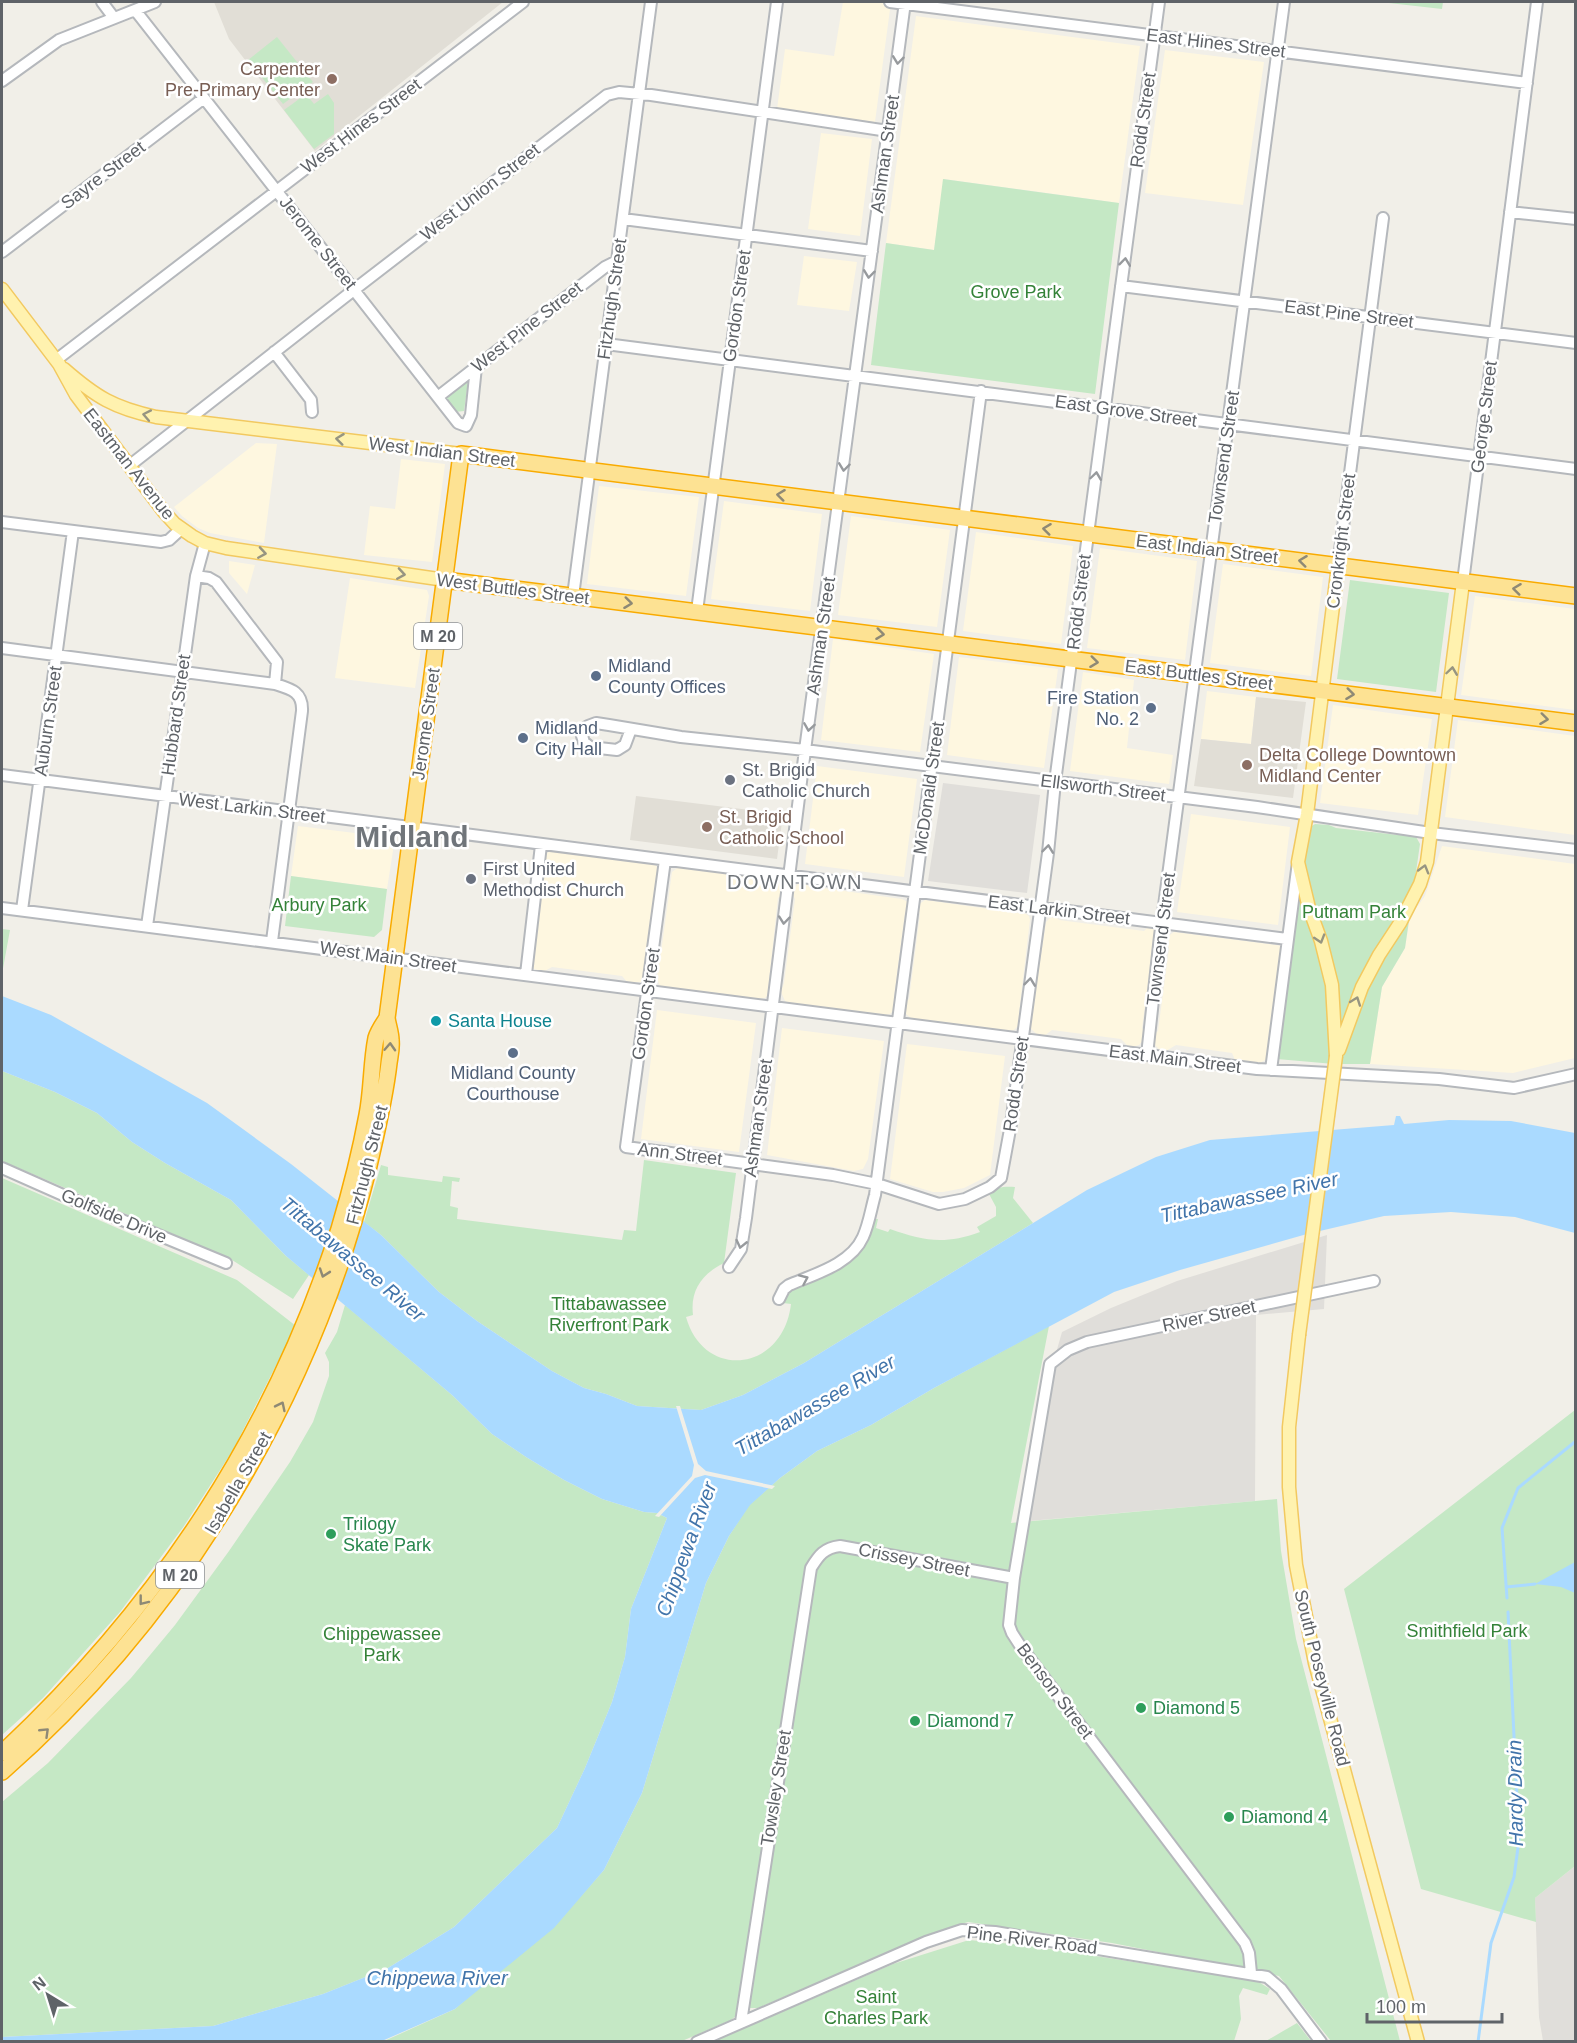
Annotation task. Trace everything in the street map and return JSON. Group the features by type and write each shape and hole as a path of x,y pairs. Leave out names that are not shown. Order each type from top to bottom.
{"highway":[{"name":"West Indian Street","path":"461,454 839,502"},
{"name":"Jerome Street","path":"396,958 461,454"},
{"name":"East Indian Street","path":"839,502 1575,596"},
{"name":"West Buttles Street","path":"445,580 822,627"},
{"name":"East Buttles Street","path":"822,627 1575,723"},
{"name":"Fitzhugh Street","path":"306,1339 340,1265 363,1189 380,1074 391,1040 387,1018 396,958"},
{"name":"Isabella Street","path":"2,1753 54,1702 99,1653 171,1564 220,1490 276,1388 306,1339"},
{"name":"Isabella Street","path":"2,1772 39,1738 121,1651 172,1587 216,1521 257,1452 306,1339"}],"main road":[{"name":"Eastman Avenue","path":"2,289 57,362 76,395 164,512 182,529 205,543"},
{"name":"West Indian Street","path":"57,362 94,394 117,407 156,417 461,454"},
{"name":"West Buttles Street","path":"205,543 445,580"},
{"name":"Cronkright Street","path":"1298,862 1307,814 1338,566"},
{"name":"George Street","path":"1336,1056 1362,987 1400,923 1420,884 1427,862 1463,582"},
{"path":"1298,862 1332,985 1336,1056"},
{"name":"South Poseyville Road","path":"1336,1056 1289,1426 1289,1487 1296,1565 1315,1664 1418,2042"}],"street":[{"path":"102,2 114,18"},
{"path":"2,81 59,40 155,2"},
{"name":"West Hines Street","path":"57,362 523,2"},
{"name":"Fitzhugh Street","path":"573,596 651,2"},
{"name":"Gordon Street","path":"697,611 777,2"},
{"path":"890,2 905,2"},
{"name":"East Hines Street","path":"905,2 1527,83"},
{"name":"Ashman Street","path":"729,1267 741,1249 905,2"},
{"name":"Rodd Street","path":"981,1192 1001,1178 1010,1133 1159,2"},
{"name":"Townsend Street","path":"1147,1055 1162,923 1284,2"},
{"name":"George Street","path":"1463,582 1537,2"},
{"name":"Jerome Street","path":"135,9 458,423 466,426 471,415 476,367"},
{"name":"West Union Street","path":"129,466 600,99 619,92 639,94 888,130"},
{"name":"Sayre Street","path":"2,252 204,98"},
{"path":"1510,212 1575,219"},
{"name":"Cronkright Street","path":"1338,566 1383,218"},
{"path":"623,219 872,251"},
{"name":"West Pine Street","path":"439,396 605,267 617,261"},
{"name":"East Pine Street","path":"1121,286 1575,343"},
{"name":"East Grove Street","path":"606,344 1575,469"},
{"path":"274,352 311,400 312,412"},
{"name":"McDonald Street","path":"779,1299 789,1285 834,1265 852,1253 863,1238 877,1184 981,391"},
{"path":"2,522 161,542 169,540 182,529"},
{"name":"Auburn Street","path":"22,910 73,531"},
{"path":"205,543 195,576 209,578 216,582 277,662 275,684"},
{"name":"Hubbard Street","path":"147,926 195,576"},
{"path":"2,648 275,684 300,695 303,703 272,941"},
{"name":"Ellsworth Street","path":"631,729 1179,797 1431,833 1575,850"},
{"name":"West Larkin Street","path":"2,775 789,876"},
{"path":"526,974 541,844"},
{"name":"Gordon Street","path":"626,1147 665,860"},
{"path":"1271,1070 1298,862"},
{"name":"East Larkin Street","path":"789,876 1287,939"},
{"name":"West Main Street","path":"2,908 272,941 774,1008"},
{"name":"East Main Street","path":"774,1008 1271,1070 1439,1079 1514,1088 1575,1074"},
{"name":"Ann Street","path":"626,1147 822,1173 877,1184 939,1204 964,1199 981,1192"},
{"name":"Golfside Drive","path":"2,1168 226,1263"},
{"name":"River Street","path":"1050,1364 1068,1350 1086,1342 1374,1281"},
{"name":"Benson Street","path":"1050,1364 1014,1578 1009,1625 1012,1633 1238,1933 1249,1953 1251,1973"},
{"name":"Crissey Street","path":"818,1556 828,1547 840,1546 1014,1578"},
{"name":"Towsley Street","path":"741,2022 811,1568 818,1556"},
{"name":"Pine River Road","path":"697,2042 946,1934 962,1930 995,1932 1267,1977 1281,1989 1321,2042"}],"shaded area":[{"name":"Carpenter Pre-Primary Center","path":"214,2 503,2 315,151 229,39"},
{"path":"843,2 891,2 875,122 777,109 785,49 834,56"},
{"path":"916,16 1140,46 1119,203 944,179 934,250 886,243"},
{"path":"1165,50 1264,62 1243,205 1145,193"},
{"path":"821,133 872,139 860,236 808,229"},
{"path":"804,256 857,262 849,311 797,305"},
{"path":"256,443 277,444 264,543 210,533 198,528 174,507"},
{"path":"401,459 445,464 432,562 364,555 370,506 395,509"},
{"path":"599,486 699,497 686,596 587,584"},
{"path":"724,501 822,514 810,611 711,599"},
{"path":"851,516 950,530 937,627 838,615"},
{"path":"976,532 1073,546 1061,644 963,631"},
{"path":"1100,548 1197,561 1185,660 1087,648"},
{"path":"229,561 255,565 247,594 229,573"},
{"path":"1223,564 1323,577 1311,676 1210,663"},
{"path":"350,578 427,590 429,596 415,688 335,678"},
{"path":"1475,596 1575,609 1575,710 1461,695"},
{"path":"833,639 934,654 920,752 821,740"},
{"path":"959,657 1058,669 1044,768 947,755"},
{"path":"1083,672 1134,680 1127,748 1173,755 1169,784 1070,771"},
{"path":"1207,691 1256,697 1251,744 1201,739"},
{"name":"Delta College Downtown Midland Center","path":"1256,697 1306,702 1293,798 1194,786 1201,739 1251,744"},
{"path":"1333,705 1432,719 1418,815 1320,803"},
{"path":"1458,720 1575,736 1575,835 1445,817"},
{"path":"817,766 917,779 904,877 805,864"},
{"path":"943,783 1040,795 1027,893 928,881"},
{"name":"St. Brigid Catholic School","path":"636,796 783,814 777,859 630,840"},
{"path":"1191,814 1290,827 1278,925 1177,912"},
{"path":"298,826 395,838 387,889 291,876"},
{"path":"1442,846 1575,864 1575,1058 1513,1073 1370,1064 1382,987 1405,948 1410,917 1425,896"},
{"path":"553,850 650,862 656,865 659,872 644,979 641,982 628,983 622,976 552,967 543,972 532,968 530,955 534,952 545,869 542,863 545,854"},
{"path":"680,866 775,879 783,886 782,895 778,898 769,981 771,985 769,994 765,998 756,999 660,986 656,976 672,872"},
{"path":"801,881 808,886 902,899 908,902 894,997 896,1001 894,1010 890,1014 791,1004 785,1001 781,992 795,899 793,895 795,887"},
{"path":"925,900 1029,916 1019,1013 1021,1017 1020,1024 1014,1030 1005,1032 918,1020 906,1014 905,1002 909,999 920,914 917,910 918,905"},
{"path":"1056,917 1059,920 1144,931 1147,928 1156,930 1157,944 1153,948 1142,1028 1145,1033 1139,1045 1130,1048 1121,1039 1052,1030 1044,1036 1038,1035 1030,1028 1046,922"},
{"path":"1174,932 1283,946 1267,1059 1258,1064 1235,1060 1232,1053 1176,1045 1166,1051 1161,1051 1155,1045 1154,1034 1158,1031 1169,948 1166,944 1167,937"},
{"path":"657,1010 756,1023 739,1152 641,1139"},
{"path":"782,1028 884,1041 868,1159 863,1169 854,1171 767,1155"},
{"path":"907,1044 1005,1056 990,1175 964,1188 943,1192 933,1192 890,1179"},
{"path":"1327,1235 1324,1309 1256,1315 1255,1501 1029,1521 1054,1360 1062,1332 1111,1308 1177,1281"},
{"path":"1575,1866 1575,2041 1543,2041 1539,2017 1535,1898"}],"green space":[{"path":"1380,2 1443,2 1442,9"},
{"path":"277,37 313,82 283,104 248,60"},
{"path":"306,94 314,104 328,94 334,103 334,134 314,149 284,110"},
{"name":"Grove Park","path":"943,179 1119,203 1095,394 871,365 886,243 934,250"},
{"path":"467,380 464,411 455,412 445,398"},
{"path":"1350,580 1449,593 1436,692 1337,679"},
{"name":"Putnam Park","path":"1315,824 1398,835 1415,835 1420,844 1405,948 1382,987 1370,1064 1334,1064 1277,1059 1309,828"},
{"name":"Arbury Park","path":"291,876 387,889 382,930 374,937 285,926"},
{"path":"2,929 10,930 2,974"},
{"path":"2,1071 55,1092 97,1113 132,1142 231,1200 286,1256 309,1275 293,1299 229,1258 2,1161"},
{"name":"Tittabawassee Riverfront Park","path":"644,1160 736,1173 724,1263 709,1272 699,1284 693,1298 693,1315 686,1317 695,1338 709,1352 725,1359 742,1360 759,1355 774,1344 785,1327 791,1304 783,1303 786,1293 836,1271 854,1259 865,1244 874,1219 878,1219 876,1228 888,1232 890,1229 924,1239 956,1239 980,1232 977,1227 996,1216 996,1207 989,1194 998,1188 1015,1187 1013,1198 1033,1223 804,1363 743,1395 701,1410 637,1406 584,1388 552,1371 477,1321 439,1292 381,1235 364,1222 381,1165 388,1167 388,1175 442,1182 443,1176 460,1178 459,1182 452,1181 450,1206 458,1208 457,1219 622,1240 624,1230 636,1231"},
{"path":"2,1178 237,1280 296,1326 233,1450 184,1526 120,1612 43,1698 2,1735"},
{"name":"Chippewassee Park","path":"345,1305 452,1395 492,1434 526,1457 602,1499 644,1512 657,1513 667,1518 631,1609 625,1657 612,1702 557,1828 454,1927 388,1968 323,1994 213,2026 2,2037 2,1802 48,1763 131,1678 175,1625 229,1551 290,1462 313,1422 329,1376 329,1362 325,1353 337,1332"},
{"path":"1049,1326 1011,1523 1277,1499 1281,1551 1296,1639 1400,2041 1331,2041 1279,1976 1112,1943 968,1922 945,1929 758,2008 740,2008 731,2020 682,2041 382,2042 455,2009 580,1897 604,1870 642,1793 706,1583 729,1536 749,1505 780,1478 817,1451 871,1425"},
{"name":"Smithfield Park","path":"1575,1410 1575,1866 1535,1898 1536,1922 1421,1889 1344,1589"},
{"name":"Saint Charles Park","path":"969,1940 1024,1945 1257,1981 1270,1989 1267,1995 1243,1988 1239,1996 1241,2019 1234,2041 712,2042 893,1964"},
{"path":"1297,2023 1311,2041 1266,2041"}],"water":[{"path":"2,996 51,1015 207,1103 291,1164 381,1235 439,1292 477,1321 552,1371 584,1388 637,1406 701,1410 743,1395 804,1363 1087,1190 1156,1157 1210,1140 1394,1125 1396,1116 1400,1116 1404,1124 1449,1120 1511,1121 1575,1133 1575,1233 1515,1217 1451,1212 1384,1216 1307,1234 1180,1270 1114,1292 934,1388 871,1425 817,1451 780,1478 750,1505 729,1536 706,1583 642,1793 604,1870 554,1928 455,2009 382,2041 2,2041 2,2037 213,2026 323,1994 388,1968 454,1927 557,1828 612,1702 625,1657 631,1609 667,1518 657,1513 644,1512 602,1499 526,1457 492,1434 452,1395 286,1256 231,1200 132,1142 97,1113 55,1092 2,1071"},
{"path":"1575,1562 1575,1593 1561,1587 1535,1584"}],"pier":[{"path":"676,1406 680,1406 698,1464 706,1471 775,1486 772,1489 705,1475 695,1478 659,1517 655,1516 692,1476 694,1465"}],"waterway":[{"name":"Hardy Drain","path":"1507,1598 1502,1528 1518,1488 1576,1441"},
{"path":"1506,1587 1535,1584"},
{"name":"Hardy Drain","path":"1478,2042 1491,1943 1514,1877 1519,1840 1508,1612"}],"place":[{"name":"Carpenter Pre-Primary Center","path":"332,79"},
{"name":"Midland County Offices","path":"596,676"},
{"name":"Fire Station No. 2","path":"1151,708"},
{"name":"Midland City Hall","path":"523,738"},
{"name":"Delta College Downtown Midland Center","path":"1247,765"},
{"name":"St. Brigid Catholic Church","path":"730,780"},
{"name":"St. Brigid Catholic School","path":"707,827"},
{"name":"First United Methodist Church","path":"471,879"},
{"name":"Santa House","path":"436,1021"},
{"name":"Midland County Courthouse","path":"513,1053"},
{"name":"Trilogy Skate Park","path":"331,1534"},
{"name":"Diamond 5","path":"1141,1708"},
{"name":"Diamond 7","path":"915,1721"},
{"name":"Diamond 4","path":"1229,1817"}],"district":[{"name":"Midland","path":"412,837"},
{"name":"DOWNTOWN","path":"795,882"}],"water label":[{"name":"Tittabawassee River","path":"1249,1197"},
{"name":"Tittabawassee River","path":"353,1259"},
{"name":"Tittabawassee River","path":"815,1405"},
{"name":"Chippewa River","path":"686,1549"},
{"name":"Chippewa River","path":"437,1978"}]}
